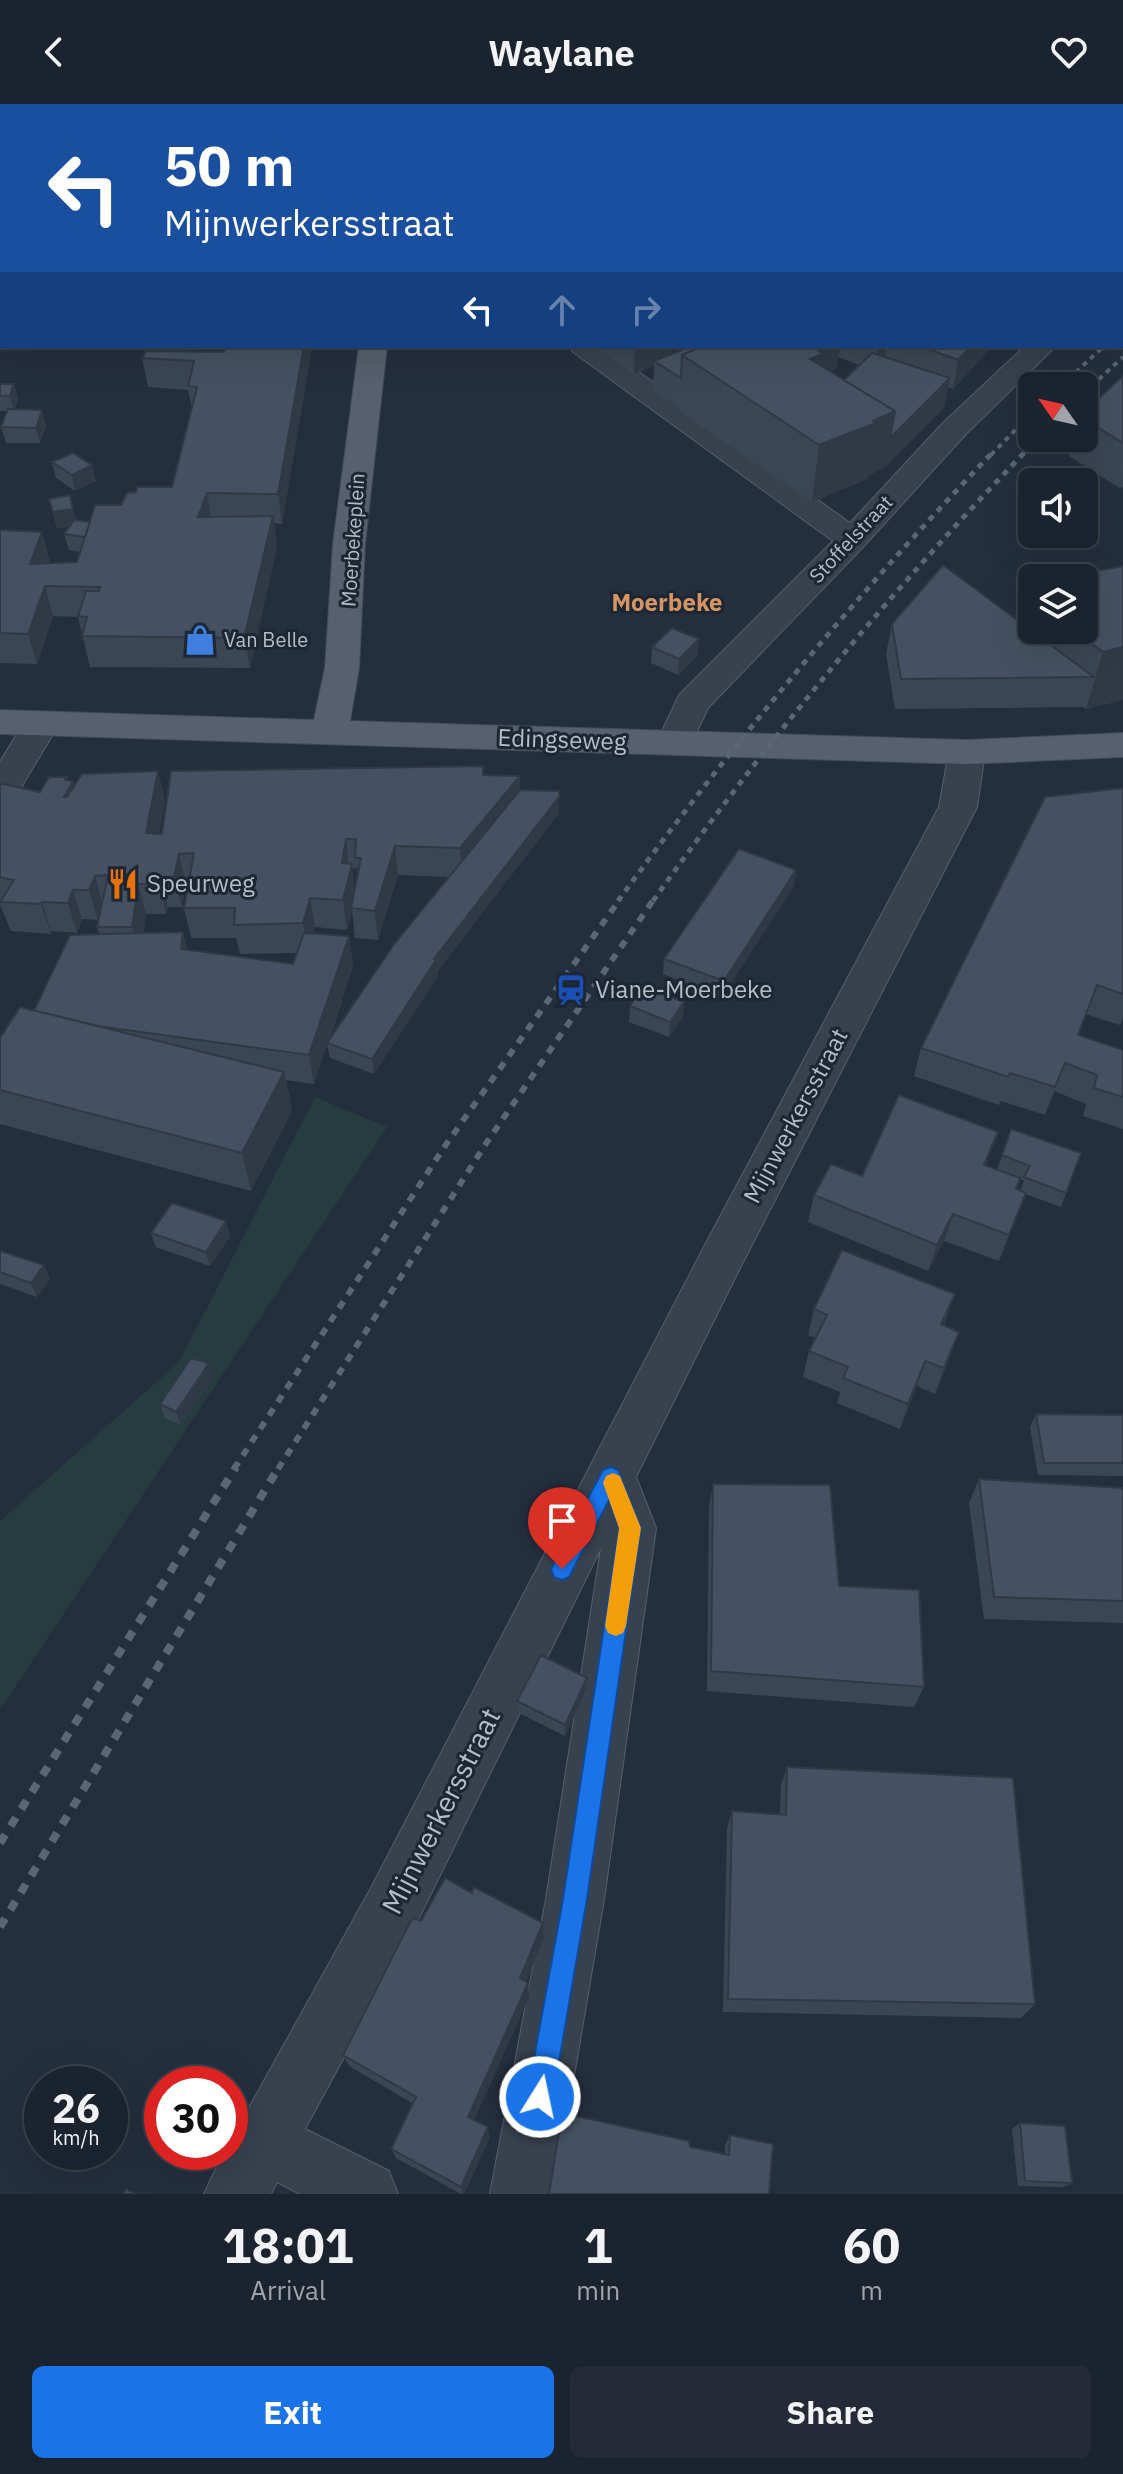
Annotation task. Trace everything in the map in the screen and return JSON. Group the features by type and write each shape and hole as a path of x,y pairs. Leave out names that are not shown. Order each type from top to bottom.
{"main road":[{"name":"Moerbekeplein","path":"330,733 342,668 349,544 373,348"},
{"name":"Edingseweg","path":"0,722 967,752 1123,745"}],"street":[{"path":"586,348 852,540"},
{"name":"Stoffelstraat","path":"675,742 692,703 852,540 955,428 1040,348"},
{"path":"0,792 41,724"},
{"name":"Mijnwerkersstraat","path":"366,2194 250,2168 392,1909 611,1476 958,807 967,752"},
{"path":"522,2194 575,1899 630,1528 611,1476"}],"green space":[{"path":"315,1097 387,1127 0,1710 0,1521 179,1362"}],"building":[{"path":"225,348 304,348 278,494 207,493 198,517 273,516 244,638 82,636 87,617 78,616 86,591 99,591 100,587 45,586 28,634 0,633 0,530 42,532 30,564 77,562 95,505 121,505 127,493 136,492 137,487 172,487 197,387 188,386 194,361 142,358 146,351 224,352"},
{"path":"686,348 699,348 682,355 681,378 654,361"},
{"path":"699,348 814,348 823,354 810,359 895,411 873,421 876,423 819,445 682,355"},
{"path":"925,348 969,348 958,360"},
{"path":"872,353 950,378 890,438 895,411 844,380"},
{"path":"1123,376 1123,443 1098,428 1098,399"},
{"path":"0,384 14,384 10,396 0,396"},
{"path":"8,409 42,410 36,428 1,427"},
{"path":"73,453 92,465 72,475 52,462"},
{"path":"70,495 73,509 53,512 49,499"},
{"path":"74,520 90,522 85,537 64,534"},
{"path":"943,565 1018,621 1018,644 1050,644 1094,677 901,679 892,624"},
{"path":"1123,566 1123,647 1103,652 1092,644 1098,644 1098,571"},
{"path":"672,628 699,639 679,659 652,647"},
{"path":"483,766 483,775 520,776 460,848 395,846 375,911 351,908 361,858 355,858 356,839 346,839 342,863 352,864 343,900 310,898 303,923 234,925 235,908 184,908 194,853 179,854 174,877 160,878 159,884 138,884 132,927 97,927 108,875 95,876 89,890 73,890 68,903 0,902 14,880 0,877 0,785 40,792 49,777 67,777 65,780 73,781 64,797 67,797 82,774 158,771 146,833 162,834 171,771"},
{"path":"1123,788 1123,994 1097,985 1078,1035 1123,1050 1123,1097 1094,1088 1097,1075 1065,1063 1055,1087 1010,1073 1008,1077 921,1048 1045,797"},
{"path":"520,790 559,791 559,797 434,959 372,1059 327,1043 395,943"},
{"path":"739,849 796,870 724,981 664,959"},
{"path":"183,932 181,949 293,964 304,933 349,936 309,1055 97,1026 34,1011 70,935"},
{"path":"643,986 684,1002 670,1022 630,1006"},
{"path":"20,1007 284,1072 242,1153 0,1090 0,1038"},
{"path":"899,1095 998,1132 984,1165 1020,1178 1016,1189 1026,1193 1009,1235 953,1214 937,1245 814,1195 831,1164 862,1176"},
{"path":"1011,1129 1081,1153 1066,1193 1024,1177 1030,1166 1002,1155"},
{"path":"172,1203 226,1221 206,1252 151,1233"},
{"path":"842,1250 955,1294 941,1324 959,1332 944,1368 925,1361 908,1404 843,1378 848,1367 809,1351 827,1315 814,1309"},
{"path":"0,1251 44,1265 31,1283 0,1272"},
{"path":"191,1358 209,1363 176,1412 160,1404"},
{"path":"1036,1414 1123,1415 1123,1463 1044,1463"},
{"path":"979,1479 1123,1488 1123,1601 994,1597"},
{"path":"713,1484 830,1485 839,1586 919,1590 924,1687 711,1671"},
{"path":"541,1655 587,1678 565,1725 517,1701"},
{"path":"787,1767 1013,1778 1035,2004 728,1999 732,1811 786,1815"},
{"path":"445,1878 472,1893 474,1887 543,1923 520,1978 528,1983 468,2117 488,2127 461,2187 391,2149 416,2097 343,2055 410,1922 414,1918 421,1921"},
{"path":"562,2113 689,2141 690,2147 729,2155 730,2135 773,2144 769,2194 549,2194"},
{"path":"1020,2123 1065,2126 1072,2183 1025,2181"}],"railway":[{"path":"1076,372 1102,348"},
{"path":"1098,380 1123,357"},
{"path":"991,455 1018,427"},
{"path":"1022,455 1025,452"},
{"path":"618,901 706,784 798,670 893,560 992,453"},
{"path":"653,901 784,726 830,670 925,560 1024,453"},
{"path":"234,1469 445,1146 620,899"},
{"path":"278,1469 487,1142 654,899"},
{"path":"0,1843 236,1467"},
{"path":"0,1927 279,1467"}],"slow traffic":[{"path":"613,1483 630,1528 616,1626"}],"place":[{"name":"Van Belle","path":"200,640"},
{"name":"Speurweg","path":"123,884"},
{"name":"Viane-Moerbeke","path":"571,990"}],"district":[{"name":"Moerbeke","path":"667,603"}],"route":[{"path":"540,2097 575,1899 630,1528 611,1476 562,1569"}]}
